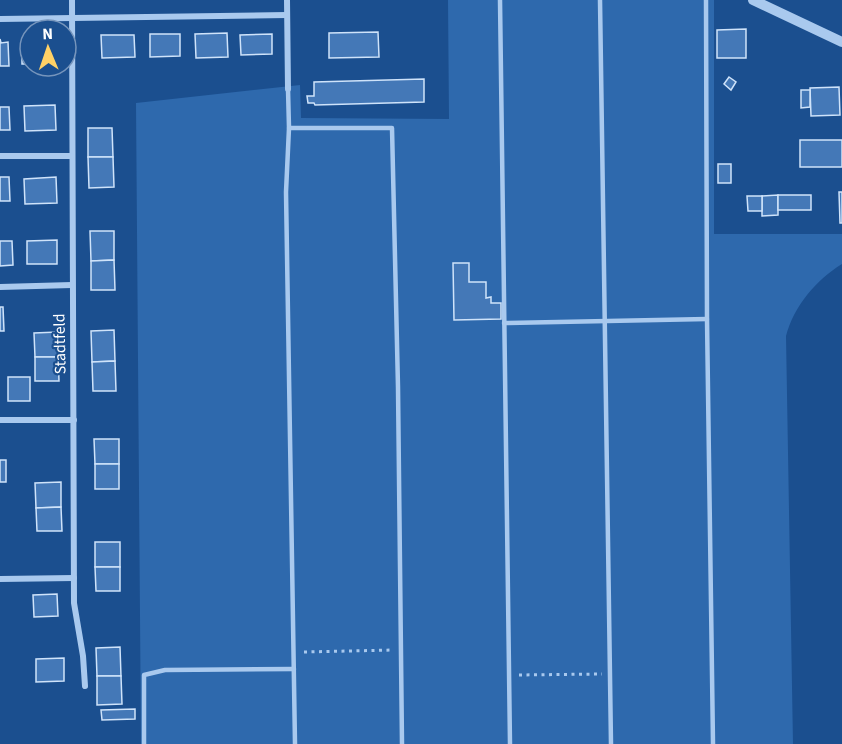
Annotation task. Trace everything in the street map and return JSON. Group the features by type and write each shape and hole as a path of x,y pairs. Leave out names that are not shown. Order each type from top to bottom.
{"street":[{"name":"Stadtfeld","path":"72,0 74,603 83,656 85,686"},
{"path":"287,0 288,89"},
{"path":"753,0 842,42"},
{"path":"0,19 287,15"},
{"path":"0,156 71,156"},
{"path":"0,287 72,285"},
{"path":"0,420 74,420"},
{"path":"0,579 74,578"}],"lane":[{"path":"500,0 510,744"},
{"path":"600,0 611,744"},
{"path":"706,0 707,319 713,744"},
{"path":"288,89 286,192 295,744"},
{"path":"289,128 392,128 402,744"},
{"path":"504,323 707,319"},
{"path":"144,744 144,675 165,670 294,669"}],"path":[{"path":"294,652 401,650"},
{"path":"510,675 610,674"}],"shaded area":[{"path":"448,0 714,0 714,234 842,234 842,264 823,278 800,304 786,336 793,744 141,744 136,103 300,85 301,118 449,119"}],"building":[{"path":"746,29 746,58 717,58 717,30"},
{"path":"378,32 379,57 329,58 329,33"},
{"path":"227,33 228,57 196,58 195,34"},
{"path":"150,34 180,34 180,56 150,57"},
{"path":"272,34 272,54 241,55 240,35"},
{"path":"101,35 134,35 135,57 102,58"},
{"path":"0,39 1,43 8,42 9,66 0,66"},
{"path":"729,77 736,82 731,90 724,84"},
{"path":"424,79 424,102 315,105 308,103 307,96 314,96 314,82"},
{"path":"839,87 840,115 811,116 810,88"},
{"path":"801,90 810,90 810,107 801,108"},
{"path":"55,105 56,130 25,131 24,106"},
{"path":"0,107 9,107 10,130 0,130"},
{"path":"88,128 112,128 113,157 88,157"},
{"path":"800,140 842,140 842,167 800,167"},
{"path":"88,157 113,157 114,187 89,188"},
{"path":"718,164 731,164 731,183 718,183"},
{"path":"0,177 9,177 10,201 0,201"},
{"path":"56,177 57,203 25,204 24,179"},
{"path":"839,192 842,192 842,223 840,223"},
{"path":"778,195 778,215 762,216 762,196"},
{"path":"778,195 811,195 811,210 778,210"},
{"path":"747,196 762,196 762,211 748,211"},
{"path":"90,231 114,231 114,260 91,261"},
{"path":"57,240 57,264 27,264 27,241"},
{"path":"0,241 12,241 13,265 0,266"},
{"path":"114,260 115,290 91,290 91,261"},
{"path":"453,263 469,263 469,282 486,282 486,298 491,297 491,303 501,303 501,319 454,320"},
{"path":"0,307 3,307 4,331 0,331"},
{"path":"114,330 115,361 92,362 91,331"},
{"path":"58,332 58,357 35,357 34,333"},
{"path":"35,357 58,357 59,381 35,381"},
{"path":"115,361 116,391 93,391 92,362"},
{"path":"8,377 30,377 30,401 8,401"},
{"path":"94,439 119,439 119,464 95,464"},
{"path":"0,460 6,460 6,482 0,482"},
{"path":"95,464 119,464 119,489 95,489"},
{"path":"61,482 61,507 36,508 35,483"},
{"path":"61,507 62,531 37,531 36,508"},
{"path":"95,542 120,542 120,567 95,567"},
{"path":"95,567 120,567 120,591 96,591"},
{"path":"57,594 58,616 34,617 33,595"},
{"path":"120,647 121,676 97,676 96,648"},
{"path":"64,658 64,681 36,682 36,659"},
{"path":"97,676 121,676 122,704 97,705"},
{"path":"135,709 135,719 102,720 101,710"}]}
